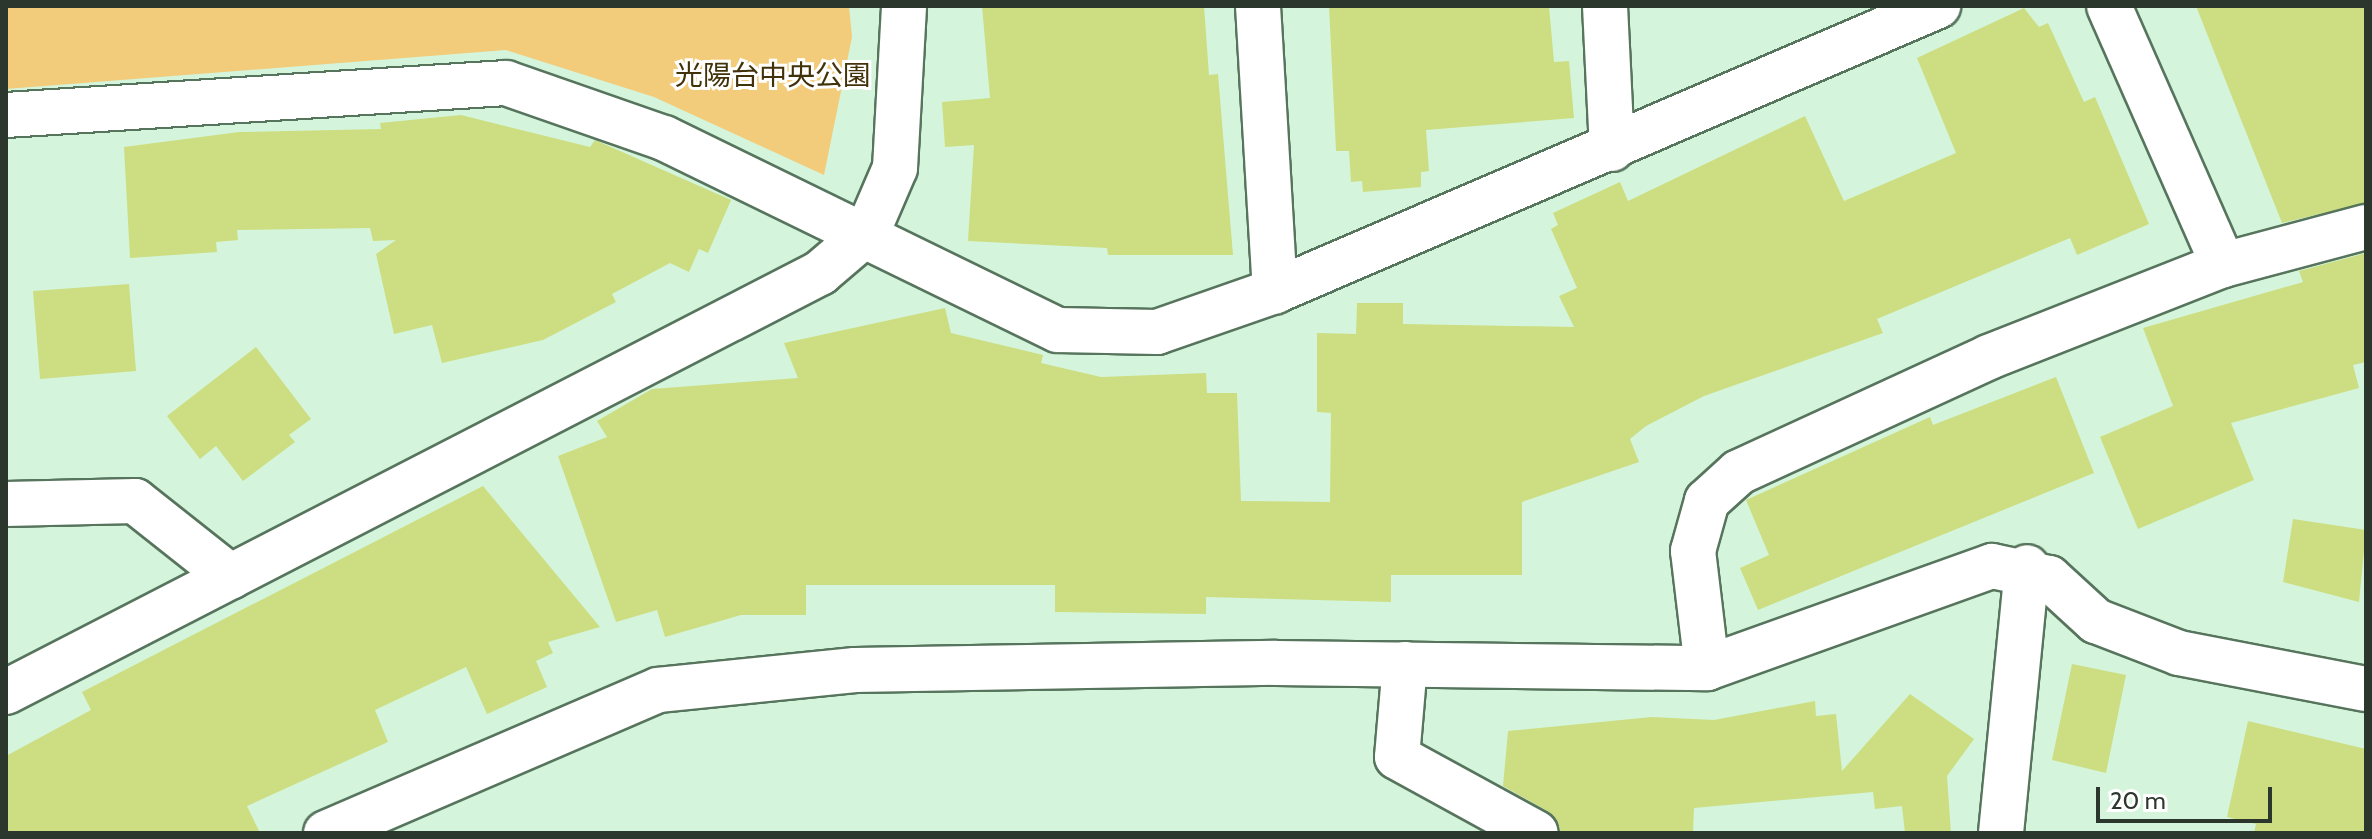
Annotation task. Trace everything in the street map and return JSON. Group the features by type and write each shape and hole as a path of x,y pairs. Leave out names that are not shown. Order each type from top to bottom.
{"street":[{"path":"6,692 820,273 867,233 895,168 904,6"},
{"path":"1258,6 1275,291"},
{"path":"1605,6 1612,149"},
{"path":"6,115 506,83 664,138 867,233 1058,330 1157,332 1275,291 1612,149 1938,6"},
{"path":"2109,6 2223,265"},
{"path":"1707,668 1693,551 1707,501 1739,472 1989,357 2223,265 2366,227"},
{"path":"6,504 135,501 231,577"},
{"path":"326,833 658,690 855,670 1405,664 1707,668 1992,566 2027,567 2096,621 2179,653 2366,689"},
{"path":"2001,833 2027,567"},
{"path":"1405,664 1397,757 1536,833"}],"green space":[{"name":"光陽台中央公園","path":"6,6 849,6 852,37 824,175 654,97 506,50 6,89"}],"building":[{"path":"982,6 1204,6 1209,75 1218,74 1233,255 1108,255 1107,248 968,241 974,145 945,147 942,102 990,98"},
{"path":"1329,6 1549,6 1554,62 1569,61 1574,118 1426,130 1429,171 1421,172 1421,187 1363,192 1362,181 1351,182 1349,151 1336,151"},
{"path":"2196,6 2366,6 2366,203 2282,223"},
{"path":"2024,8 2039,27 2048,23 2084,102 2095,97 2149,224 2077,255 2070,238 1877,319 1883,333 1704,396 1646,426 1630,439 1639,462 1522,502 1522,575 1391,575 1391,602 1206,597 1206,614 1055,612 1055,585 806,585 806,615 741,615 665,637 657,610 616,622 558,456 607,437 597,421 652,389 798,378 784,343 945,308 951,333 1043,355 1041,363 1101,377 1206,373 1207,393 1237,393 1241,501 1330,502 1331,413 1317,412 1317,333 1356,334 1357,303 1403,303 1403,324 1574,327 1559,296 1577,288 1551,229 1558,225 1553,213 1620,182 1628,201 1805,116 1844,201 1956,153 1917,58"},
{"path":"461,115 590,147 595,140 731,200 708,253 699,249 689,272 670,263 612,294 616,302 543,340 442,363 432,325 394,334 376,254 396,240 373,241 370,228 237,230 238,240 216,242 217,252 130,258 124,147 239,132 381,129 380,123"},
{"path":"2366,253 2366,362 2353,365 2359,388 2231,423 2254,480 2138,529 2100,437 2173,406 2143,328 2303,282 2299,271"},
{"path":"129,284 136,371 40,379 33,291"},
{"path":"256,347 311,419 289,435 295,442 243,481 216,446 200,459 167,416"},
{"path":"2056,377 2094,473 1758,610 1740,568 1769,555 1746,500 1930,417 1933,425"},
{"path":"483,486 600,627 548,642 553,653 536,661 547,687 487,714 466,667 375,710 388,742 247,806 260,833 6,833 6,756 91,710 82,692"},
{"path":"2293,519 2366,530 2359,602 2283,582"},
{"path":"2072,664 2126,675 2106,773 2052,760"},
{"path":"1910,694 1974,739 1947,776 1951,833 1905,833 1902,806 1875,809 1873,792 1694,808 1693,833 1561,833 1549,812 1503,786 1508,731 1652,717 1714,720 1815,701 1816,716 1836,714 1842,771"},
{"path":"2248,721 2366,749 2366,833 2254,833 2256,824 2227,817"}]}
